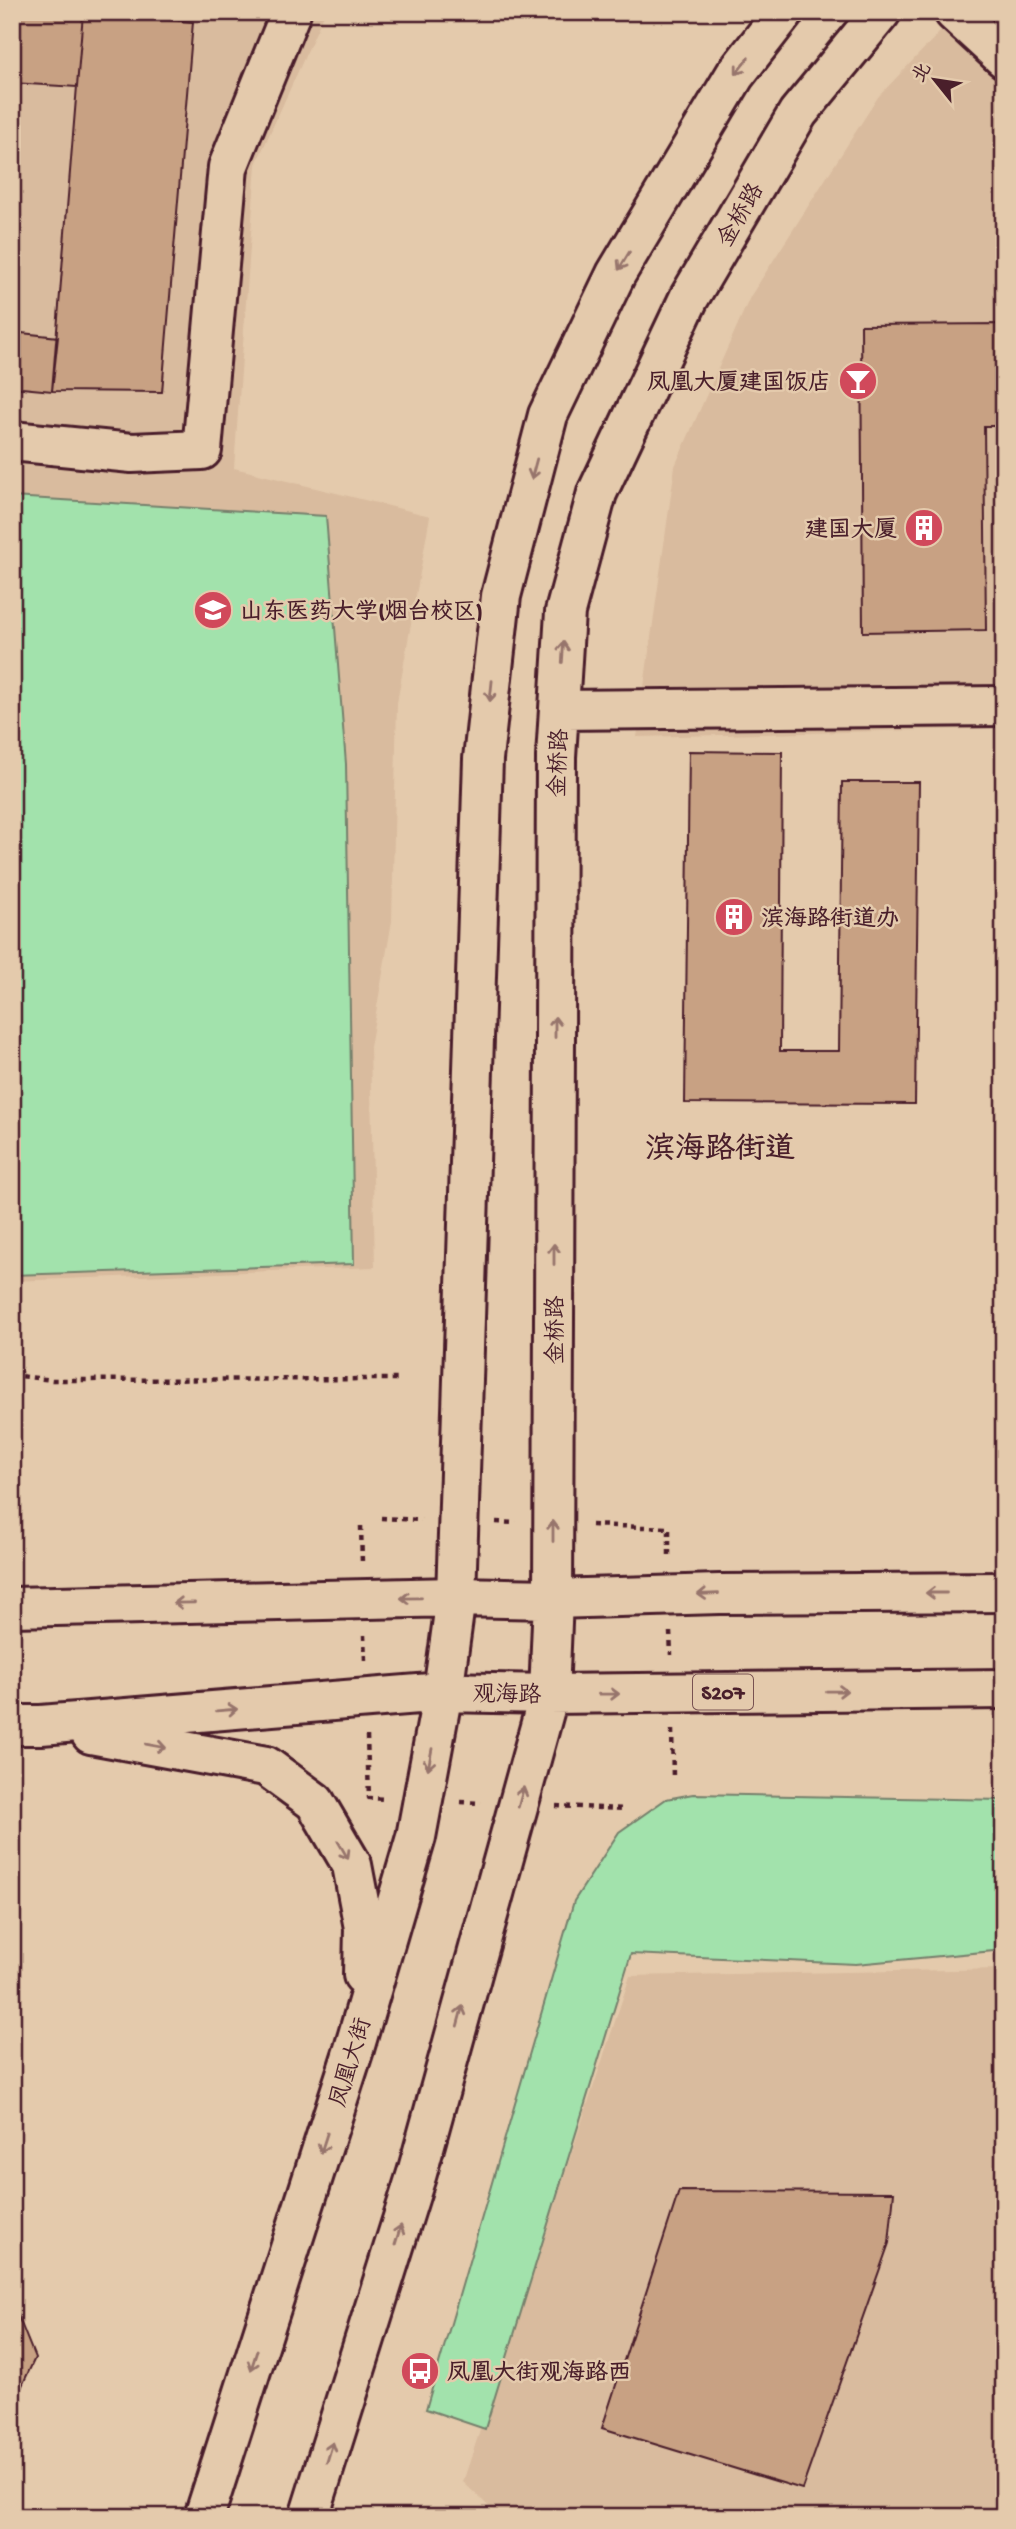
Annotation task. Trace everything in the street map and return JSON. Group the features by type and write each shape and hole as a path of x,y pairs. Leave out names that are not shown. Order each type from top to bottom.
{"main road":[{"path":"12,441 132,453 202,450 228,167 291,12"},
{"path":"456,1597 483,759 501,596 548,415 610,286 735,75 784,12"},
{"name":"金桥路","path":"553,1599 556,771 565,612 597,493 690,298 798,113 881,12"},
{"path":"954,12 1004,58"},
{"path":"559,710 1004,706"},
{"path":"12,1607 456,1597 553,1599 719,1594 1004,1592"},
{"name":"凤凰大街","path":"204,2517 362,2022 415,1837 443,1692 456,1597"},
{"path":"309,2517 417,2173 549,1694 553,1599"},
{"name":"观海路","path":"27,1725 443,1692 549,1694 1004,1689"},
{"path":"27,1725 266,1766 315,1802 352,1865 364,1928 362,2022"}],"path":[{"path":"12,1375 52,1380 398,1379"}],"shaded area":[{"name":"山东医药大学(烟台校区)","path":"12,12 325,12 256,164 234,468 430,516 397,703 392,921 370,1047 375,1267 12,1281"},
{"name":"凤凰大厦建国饭店","path":"959,12 1004,12 1004,728 637,737 675,466 750,297 878,97"},
{"path":"1004,1969 1004,2517 500,2517 463,2482 630,1976"}],"green space":[{"name":"山东医药大学(烟台校区)","path":"12,497 326,516 346,764 354,1264 12,1275"},
{"path":"693,1794 1004,1800 1004,1950 856,1964 631,1954 485,2429 426,2409 574,1901 619,1832 666,1799"}],"building":[{"path":"12,12 83,13 77,87 12,83"},
{"path":"83,13 193,22 162,392 52,391"},
{"name":"建国大厦","path":"1004,324 1004,426 984,426 986,630 863,632 861,325"},
{"path":"12,332 58,337 52,391 12,387"},
{"name":"滨海路街道办","path":"689,751 782,752 780,1051 839,1051 842,782 919,782 915,1104 685,1103"},
{"path":"679,2191 894,2192 889,2243 802,2489 602,2428"},
{"path":"12,2301 35,2358 12,2407"}],"place":[{"name":"凤凰大厦建国饭店","path":"858,381"},
{"name":"建国大厦","path":"924,528"},
{"name":"山东医药大学(烟台校区)","path":"213,610"},
{"name":"滨海路街道办","path":"734,917"},
{"name":"凤凰大街观海路西","path":"420,2371"}],"district":[{"name":"滨海路街道","path":"720,1147"}]}
